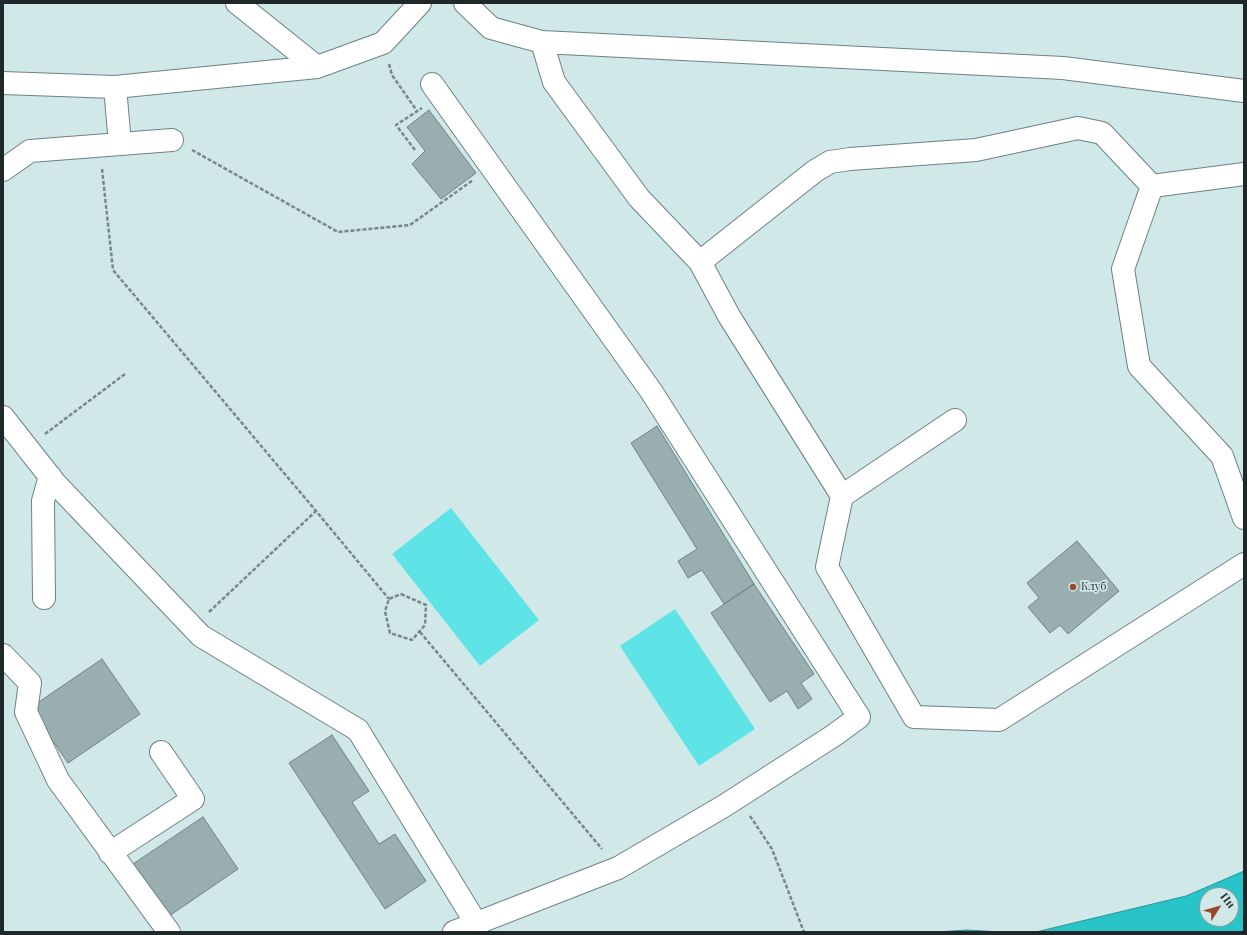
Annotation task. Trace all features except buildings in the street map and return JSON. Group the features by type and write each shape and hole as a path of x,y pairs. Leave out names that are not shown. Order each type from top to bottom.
{"street":[{"path":"237,3 317,67"},
{"path":"3,83 115,87 317,67 383,43 420,3"},
{"path":"465,3 491,28 542,42 1063,68 1244,91"},
{"path":"542,42 554,82 639,198 700,262 729,316 842,496 827,567 914,717 999,720 1244,564"},
{"path":"110,144 115,87"},
{"path":"436,90 651,391 859,717 834,736 738,797 618,868 454,932"},
{"path":"700,262 815,171 830,162 850,158 976,150 1078,128 1102,133 1152,186"},
{"path":"3,170 30,151 172,140"},
{"path":"1152,186 1244,174"},
{"path":"1152,186 1123,269 1140,366 1222,456 1244,518"},
{"path":"3,417 50,476 201,636 358,730 476,923"},
{"path":"842,496 955,420"},
{"path":"44,598 43,501 50,476"},
{"path":"3,655 30,683 26,712 58,780 169,932"},
{"path":"110,852 193,799 161,752"}],"path":[{"path":"383,43 392,75 417,111"},
{"path":"415,150 396,125 417,111 436,90"},
{"path":"172,140 338,232 410,224 491,167"},
{"path":"110,144 114,270 389,599"},
{"path":"27,448 125,374"},
{"path":"201,636 206,615 316,511"},
{"path":"401,594 426,605 426,625 412,640 390,633 385,611 389,599 401,594"},
{"path":"420,632 618,868"},
{"path":"738,797 772,849 804,932"}],"shaded area":[{"path":"451,508 539,620 480,666 392,554"},
{"path":"675,609 755,729 699,766 620,646"},
{"path":"1244,871 1244,932 1036,932 1186,896 1199,890 1199,927 1239,927 1239,887 1207,887"},
{"path":"967,930 1001,932 937,932"}],"place":[{"name":"Клуб","path":"1073,587"}]}
